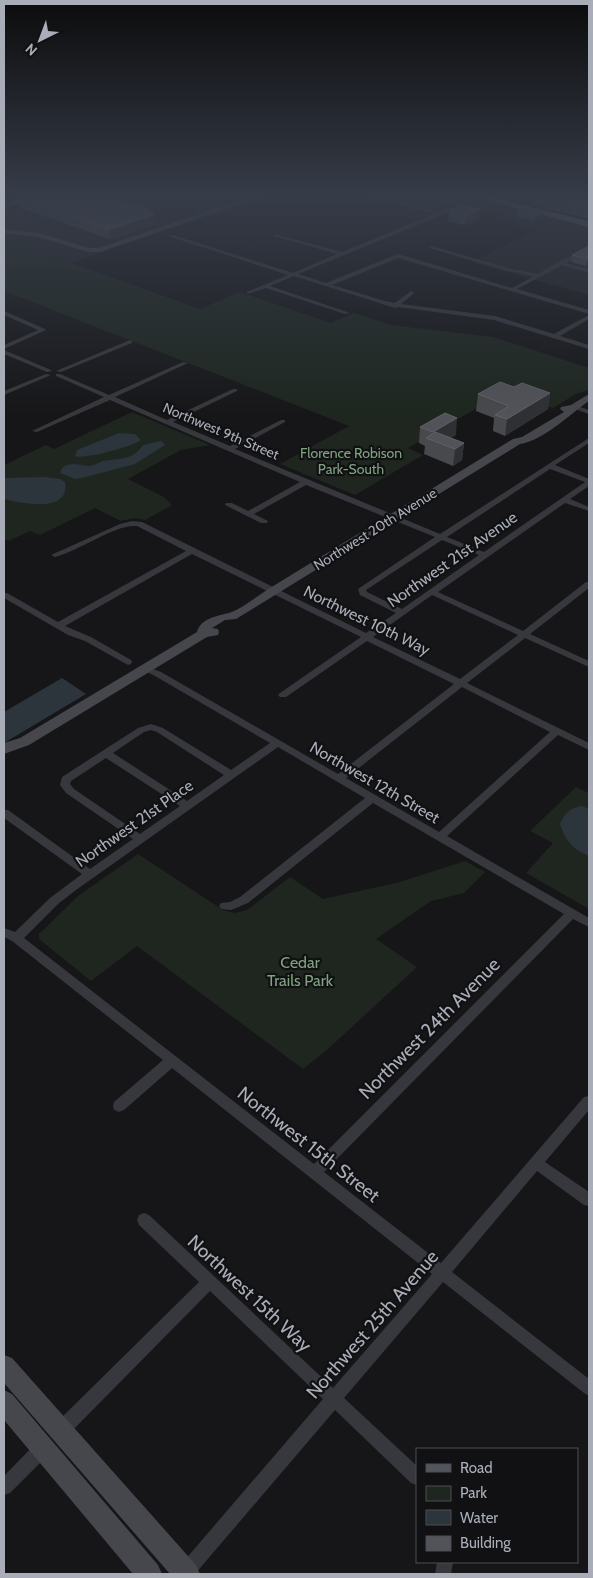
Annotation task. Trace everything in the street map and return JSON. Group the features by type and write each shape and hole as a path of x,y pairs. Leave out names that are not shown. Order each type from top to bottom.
{"street":[{"path":"272,268 394,306 495,318 589,347"},
{"path":"249,292 308,268"},
{"path":"326,285 369,268"},
{"path":"439,268 589,312"},
{"path":"501,268 537,275"},
{"path":"513,289 551,268"},
{"path":"577,268 589,271"},
{"path":"264,286 347,313"},
{"path":"394,306 411,293"},
{"path":"4,312 40,327 43,331 4,348"},
{"path":"556,336 589,317"},
{"path":"4,393 48,373 58,373 130,342"},
{"path":"4,352 48,373"},
{"path":"35,431 185,363"},
{"name":"Northwest 9th Street","path":"58,373 306,482 485,555"},
{"path":"167,422 235,390"},
{"name":"Northwest 20th Avenue","path":"4,749 13,744 24,742 202,634 213,632 230,622 232,616 518,441 525,440 569,413 574,407 589,397"},
{"path":"574,407 589,412"},
{"path":"230,449 283,421"},
{"path":"402,612 363,593 362,589 589,440"},
{"path":"550,466 589,482"},
{"path":"248,514 306,482"},
{"name":"Northwest 21st Avenue","path":"283,695 589,482"},
{"path":"565,500 589,509"},
{"path":"229,505 264,521"},
{"name":"Northwest 10th Way","path":"56,554 69,552 130,522 139,524 589,747"},
{"path":"58,626 193,550"},
{"path":"339,778 589,584"},
{"path":"432,592 589,664"},
{"path":"4,595 58,626 102,646 128,662"},
{"name":"Northwest 12th Street","path":"145,669 158,674 589,923"},
{"path":"140,839 70,791 65,785 70,777 141,730 151,727 160,730 231,775"},
{"path":"440,837 557,731"},
{"name":"Northwest 20th Avenue","path":"4,759 20,749 24,742"},
{"name":"Northwest 21st Place","path":"10,935 90,874 277,743"},
{"path":"107,754 187,806"},
{"path":"225,906 231,906 244,900 372,798"},
{"path":"4,812 90,874"},
{"name":"Northwest 24th Avenue","path":"314,1172 572,913"},
{"name":"Northwest 15th Street","path":"10,935 589,1388"},
{"path":"119,1106 172,1060"},
{"name":"Northwest 25th Avenue","path":"186,1574 589,1101"},
{"path":"536,1163 589,1200"},
{"name":"Northwest 15th Way","path":"144,1220 416,1476"},
{"path":"61,1430 209,1282"},
{"path":"4,1366 186,1574"},
{"path":"4,1402 42,1450 149,1574"},
{"path":"4,1487 42,1450"}],"shaded area":[{"path":"492,268 589,268 589,295"}],"green space":[{"name":"Florence Robison Park-South","path":"4,268 84,268 200,309 240,292 331,323 354,313 391,325 493,337 589,368 589,390 576,394 553,408 505,392 408,448 423,455 355,495 280,464 349,426 4,291"},
{"path":"132,412 210,445 181,450 128,479 164,497 172,505 145,520 134,518 121,521 95,508 40,535 30,531 8,541 4,539 4,465 46,445 54,449"},
{"path":"576,787 589,793 589,909 526,873 553,843 530,831"},
{"name":"Cedar Trails Park","path":"138,854 223,910 235,913 247,910 290,877 323,899 400,882 465,861 485,872 464,893 431,901 376,939 417,967 328,1049 303,1069 137,946 91,981 39,939 39,934 78,896"}],"water":[{"path":"119,433 135,434 141,440 109,452 80,457 75,456 77,450"},
{"path":"161,441 165,445 135,464 75,479 60,473 62,468 69,465 91,466 104,461 125,458 135,454 143,445"},
{"path":"44,477 60,479 65,482 65,492 60,499 43,504 32,504 4,499 4,478"},
{"path":"62,678 86,694 4,743 4,712"},
{"path":"582,806 589,809 589,856 578,851 570,844 560,824 568,812"}],"building":[{"path":"500,382 514,387 522,383 550,393 507,419 495,415 509,406 478,394"},
{"path":"445,413 457,418 433,432 420,427"},
{"path":"435,432 464,443 455,449 426,438"}]}
